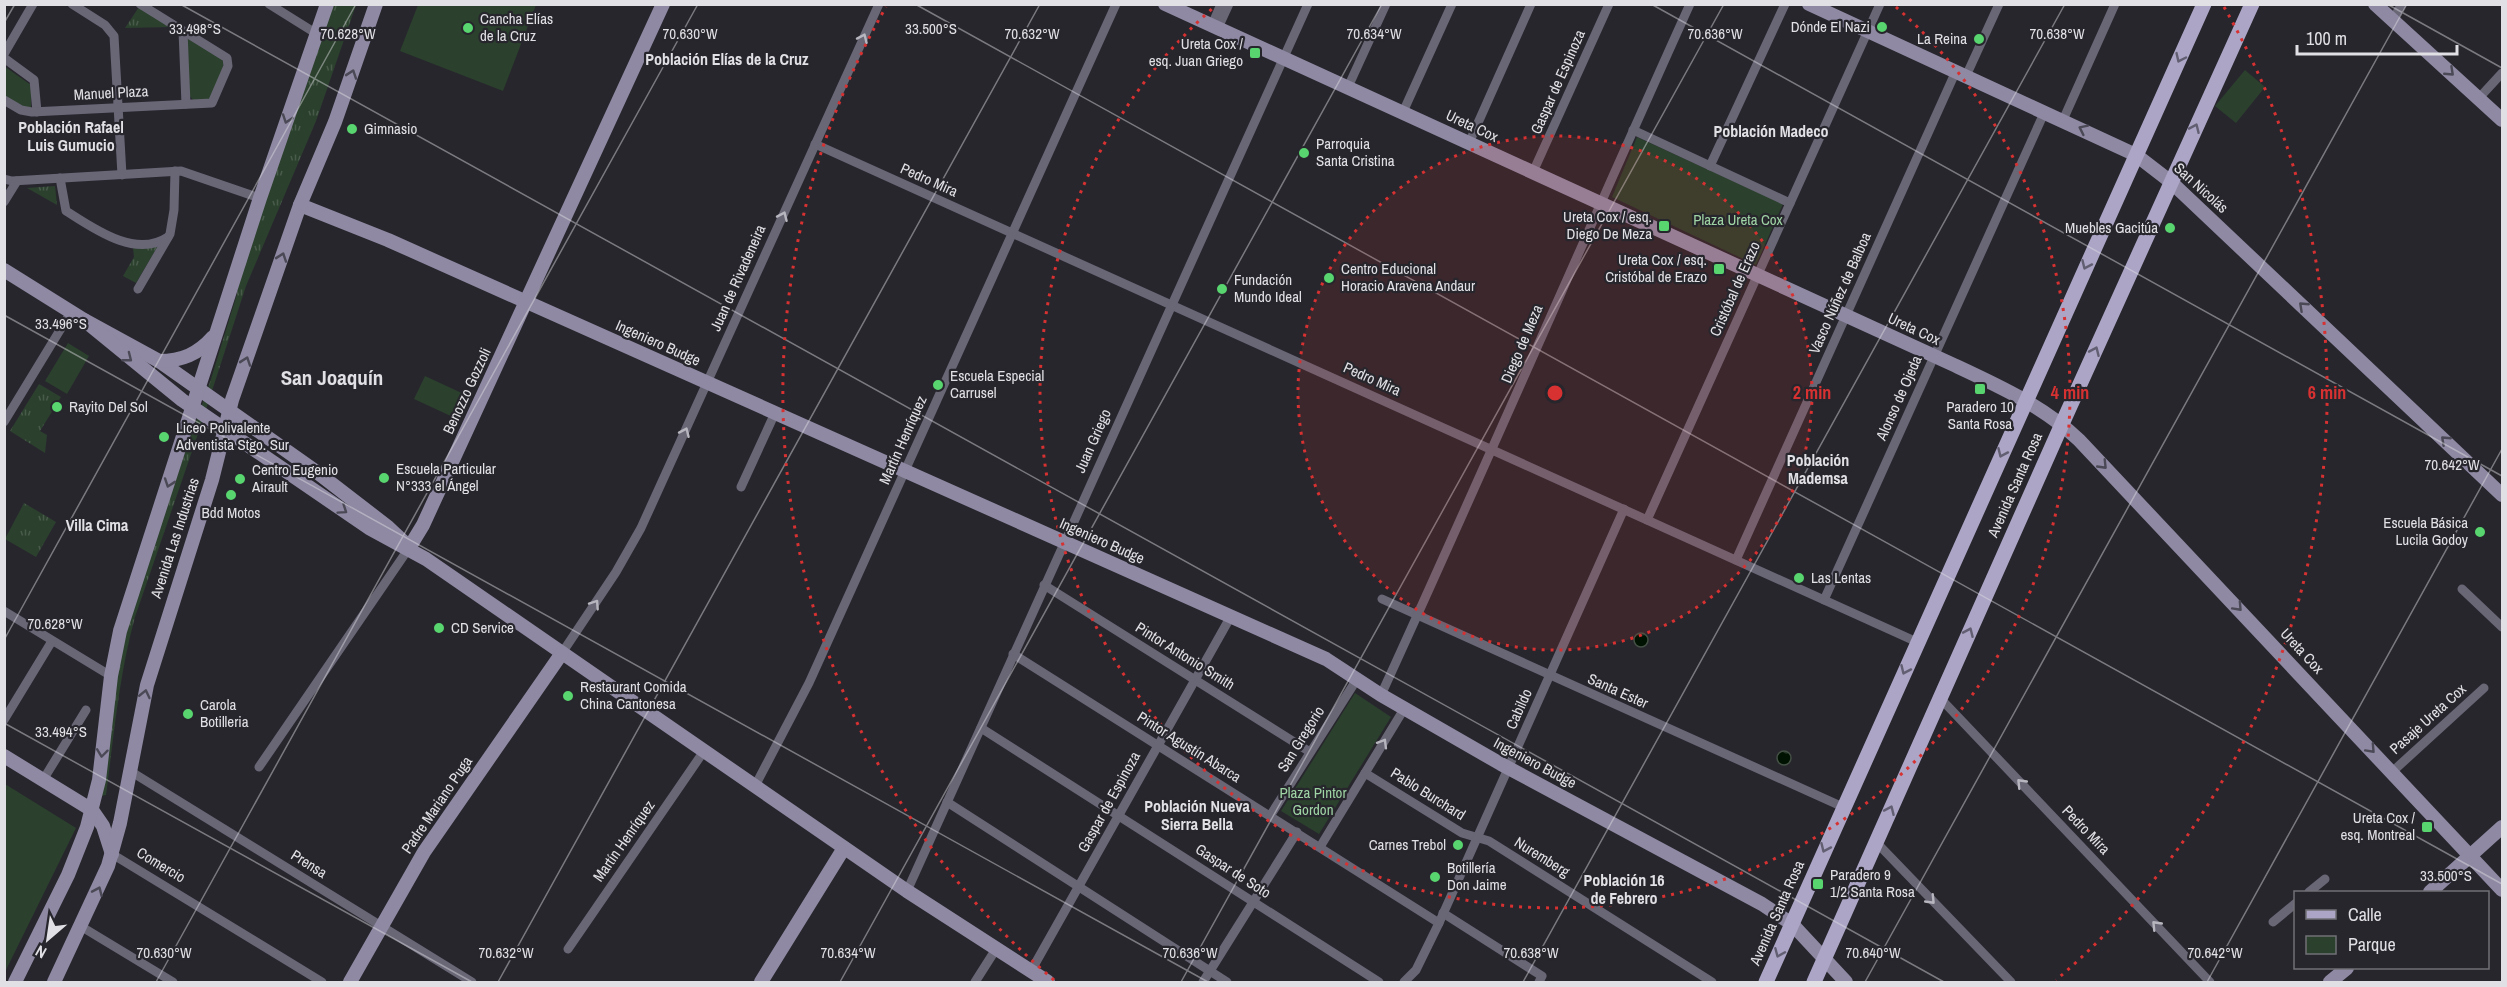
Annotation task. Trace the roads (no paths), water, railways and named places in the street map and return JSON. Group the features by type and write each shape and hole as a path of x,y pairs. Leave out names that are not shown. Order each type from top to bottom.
{"main road":[{"name":"Avenida Santa Rosa","path":"1766,982 2204,4"},
{"name":"Avenida Santa Rosa","path":"1814,982 2252,4"}],"street":[{"path":"33,4 4,56 34,80 37,112"},
{"path":"72,4 112,31 115,40 122,175"},
{"path":"140,4 183,31 186,104"},
{"path":"269,4 317,34"},
{"name":"Avenida Las Industrias","path":"15,982 68,875 92,810 99,780 111,676 127,606 260,198 327,4"},
{"name":"Avenida Las Industrias","path":"54,982 82,927 112,854 149,677 203,508 230,410 300,205 338,114 376,4"},
{"name":"Benozzo Gozzoli","path":"259,767 423,525 663,4"},
{"name":"Juan de Rivadeneira","path":"562,653 633,544 879,4"},
{"name":"Martín Henríquez","path":"755,786 796,712 1116,4"},
{"name":"Ureta Cox","path":"1165,4 1934,356 2025,400 2062,424 2221,589 2502,890"},
{"path":"1215,27 1221,4"},
{"path":"1215,27 1229,4"},
{"name":"Juan Griego","path":"907,891 1308,4"},
{"path":"1345,86 1379,4"},
{"path":"1345,86 1386,4"},
{"path":"1403,112 1452,4"},
{"path":"1469,142 1531,4"},
{"name":"Gaspar de Espinoza","path":"1533,172 1610,4"},
{"name":"Diego de Meza","path":"1381,696 1493,450 1689,4"},
{"path":"1710,166 1785,4"},
{"name":"San Nicolás","path":"1809,4 2136,154 2171,182 2502,495"},
{"name":"Cristóbal de Erazo","path":"1647,520 1880,4"},
{"name":"Vasco Núñez de Balboa","path":"1736,560 1846,316 1961,73 1999,4"},
{"path":"2063,120 2115,4"},
{"path":"2375,4 2502,120"},
{"path":"2393,19 2402,4"},
{"name":"Manuel Plaza","path":"4,100 21,110 37,112 212,103 228,66 228,60 183,31"},
{"path":"2479,98 2502,73"},
{"name":"Alonso de Ojeda","path":"1824,600 2045,111"},
{"path":"1633,130 1790,203"},
{"name":"Pedro Mira","path":"815,144 1917,642"},
{"path":"4,179 17,181 175,171 192,173 260,198"},
{"path":"138,289 168,237 174,210 175,171"},
{"path":"60,178 66,211 111,238 142,243 168,237"},
{"path":"4,202 17,181"},
{"name":"Ingeniero Budge","path":"300,205 360,228 1334,663 1381,696 1509,768 1749,896 1792,924 1846,982"},
{"path":"4,270 84,320 159,361 199,388 368,511 409,548 907,891 1048,982"},
{"path":"4,422 71,312"},
{"path":"84,320 108,342 193,408 369,528 409,548"},
{"path":"159,361 190,356 203,347 216,333"},
{"path":"741,487 775,413"},
{"name":"Cabildo","path":"1404,982 1416,970 1443,913 1624,509"},
{"name":"Pintor Antonio Smith","path":"1044,585 1310,752"},
{"path":"2462,589 2502,627"},
{"name":"Santa Ester","path":"1382,599 1550,677 1843,807"},
{"path":"4,611 111,676"},
{"name":"Gaspar de Espinoza","path":"1030,971 1231,616"},
{"path":"4,720 52,641"},
{"name":"Padre Mariano Puga","path":"350,982 424,852 562,653"},
{"name":"Pintor Agustín Abarca","path":"1013,654 1438,923"},
{"name":"San Gregorio","path":"1270,816 1357,679"},
{"name":"Pasaje Ureta Cox","path":"2392,772 2484,688"},
{"name":"Pedro Mira","path":"1940,698 2210,982"},
{"path":"1320,847 1404,709"},
{"path":"43,780 86,710"},
{"name":"Gaspar de Soto","path":"981,728 1377,982"},
{"name":"Martín Henríquez","path":"568,949 704,751"},
{"name":"Comercio","path":"4,756 92,810 103,826 112,854 322,982"},
{"name":"Prensa","path":"130,771 472,982"},
{"name":"Pablo Burchard","path":"1365,773 1462,833 1478,837"},
{"path":"947,802 1227,982"},
{"path":"2431,891 2502,827"},
{"path":"1203,982 1297,832"},
{"name":"Nuremberg","path":"1478,837 1495,845 1712,982"},
{"path":"1876,842 2011,982"},
{"path":"761,982 844,848"},
{"path":"2310,891 2325,879"},
{"path":"2273,922 2294,904"},
{"path":"1443,913 1542,976 1539,982"},
{"path":"82,927 173,982"},
{"path":"975,982 996,949"},
{"path":"2331,982 2346,969"}],"water":[{"path":"1641,633 1646,635 1648,640 1646,645 1641,647 1636,645 1634,640 1636,635"},
{"path":"1784,751 1789,753 1791,758 1789,763 1784,765 1779,763 1777,758 1779,753"}],"place":[{"name":"Dónde El Nazi","path":"1882,27"},
{"name":"Cancha Elías de la Cruz","path":"468,28"},
{"name":"La Reina","path":"1979,39"},
{"name":"Ureta Cox / esq. Juan Griego","path":"1255,53"},
{"name":"Gimnasio","path":"352,129"},
{"name":"Parroquia Santa Cristina","path":"1304,153"},
{"name":"Ureta Cox / esq. Diego De Meza","path":"1664,226"},
{"name":"Muebles Gacitúa","path":"2170,228"},
{"name":"Ureta Cox / esq. Cristóbal de Erazo","path":"1719,269"},
{"name":"Centro Educional Horacio Aravena Andaur","path":"1329,278"},
{"name":"Fundación Mundo Ideal","path":"1222,289"},
{"name":"Escuela Especial Carrusel","path":"938,385"},
{"name":"Paradero 10 Santa Rosa","path":"1980,389"},
{"name":"Rayito Del Sol","path":"57,407"},
{"name":"Liceo Polivalente Adventista Stgo. Sur","path":"164,437"},
{"name":"Escuela Particular N°333 el Ángel","path":"384,478"},
{"name":"Centro Eugenio Airault","path":"240,479"},
{"name":"Bdd Motos","path":"231,495"},
{"name":"Escuela Básica Lucila Godoy","path":"2480,532"},
{"name":"Las Lentas","path":"1799,578"},
{"name":"CD Service","path":"439,628"},
{"name":"Restaurant Comida China Cantonesa","path":"568,696"},
{"name":"Carola Botilleria","path":"188,714"},
{"name":"Ureta Cox / esq. Montreal","path":"2427,827"},
{"name":"Carnes Trebol","path":"1458,845"},
{"name":"Botillería Don Jaime","path":"1435,877"},
{"name":"Paradero 9 1/2 Santa Rosa","path":"1818,884"}],"district":[{"name":"Población Elías de la Cruz","path":"727,59"},
{"name":"Población Madeco","path":"1771,131"},
{"name":"Población Rafael Luis Gumucio","path":"71,136"},
{"name":"San Joaquín","path":"332,378"},
{"name":"Población Mademsa","path":"1818,469"},
{"name":"Villa Cima","path":"97,525"},
{"name":"Población Nueva Sierra Bella","path":"1197,815"},
{"name":"Población 16 de Febrero","path":"1624,889"}],"park label":[{"name":"Plaza Ureta Cox","path":"1738,220"},
{"name":"Plaza Pintor Gordon","path":"1313,802"}]}
